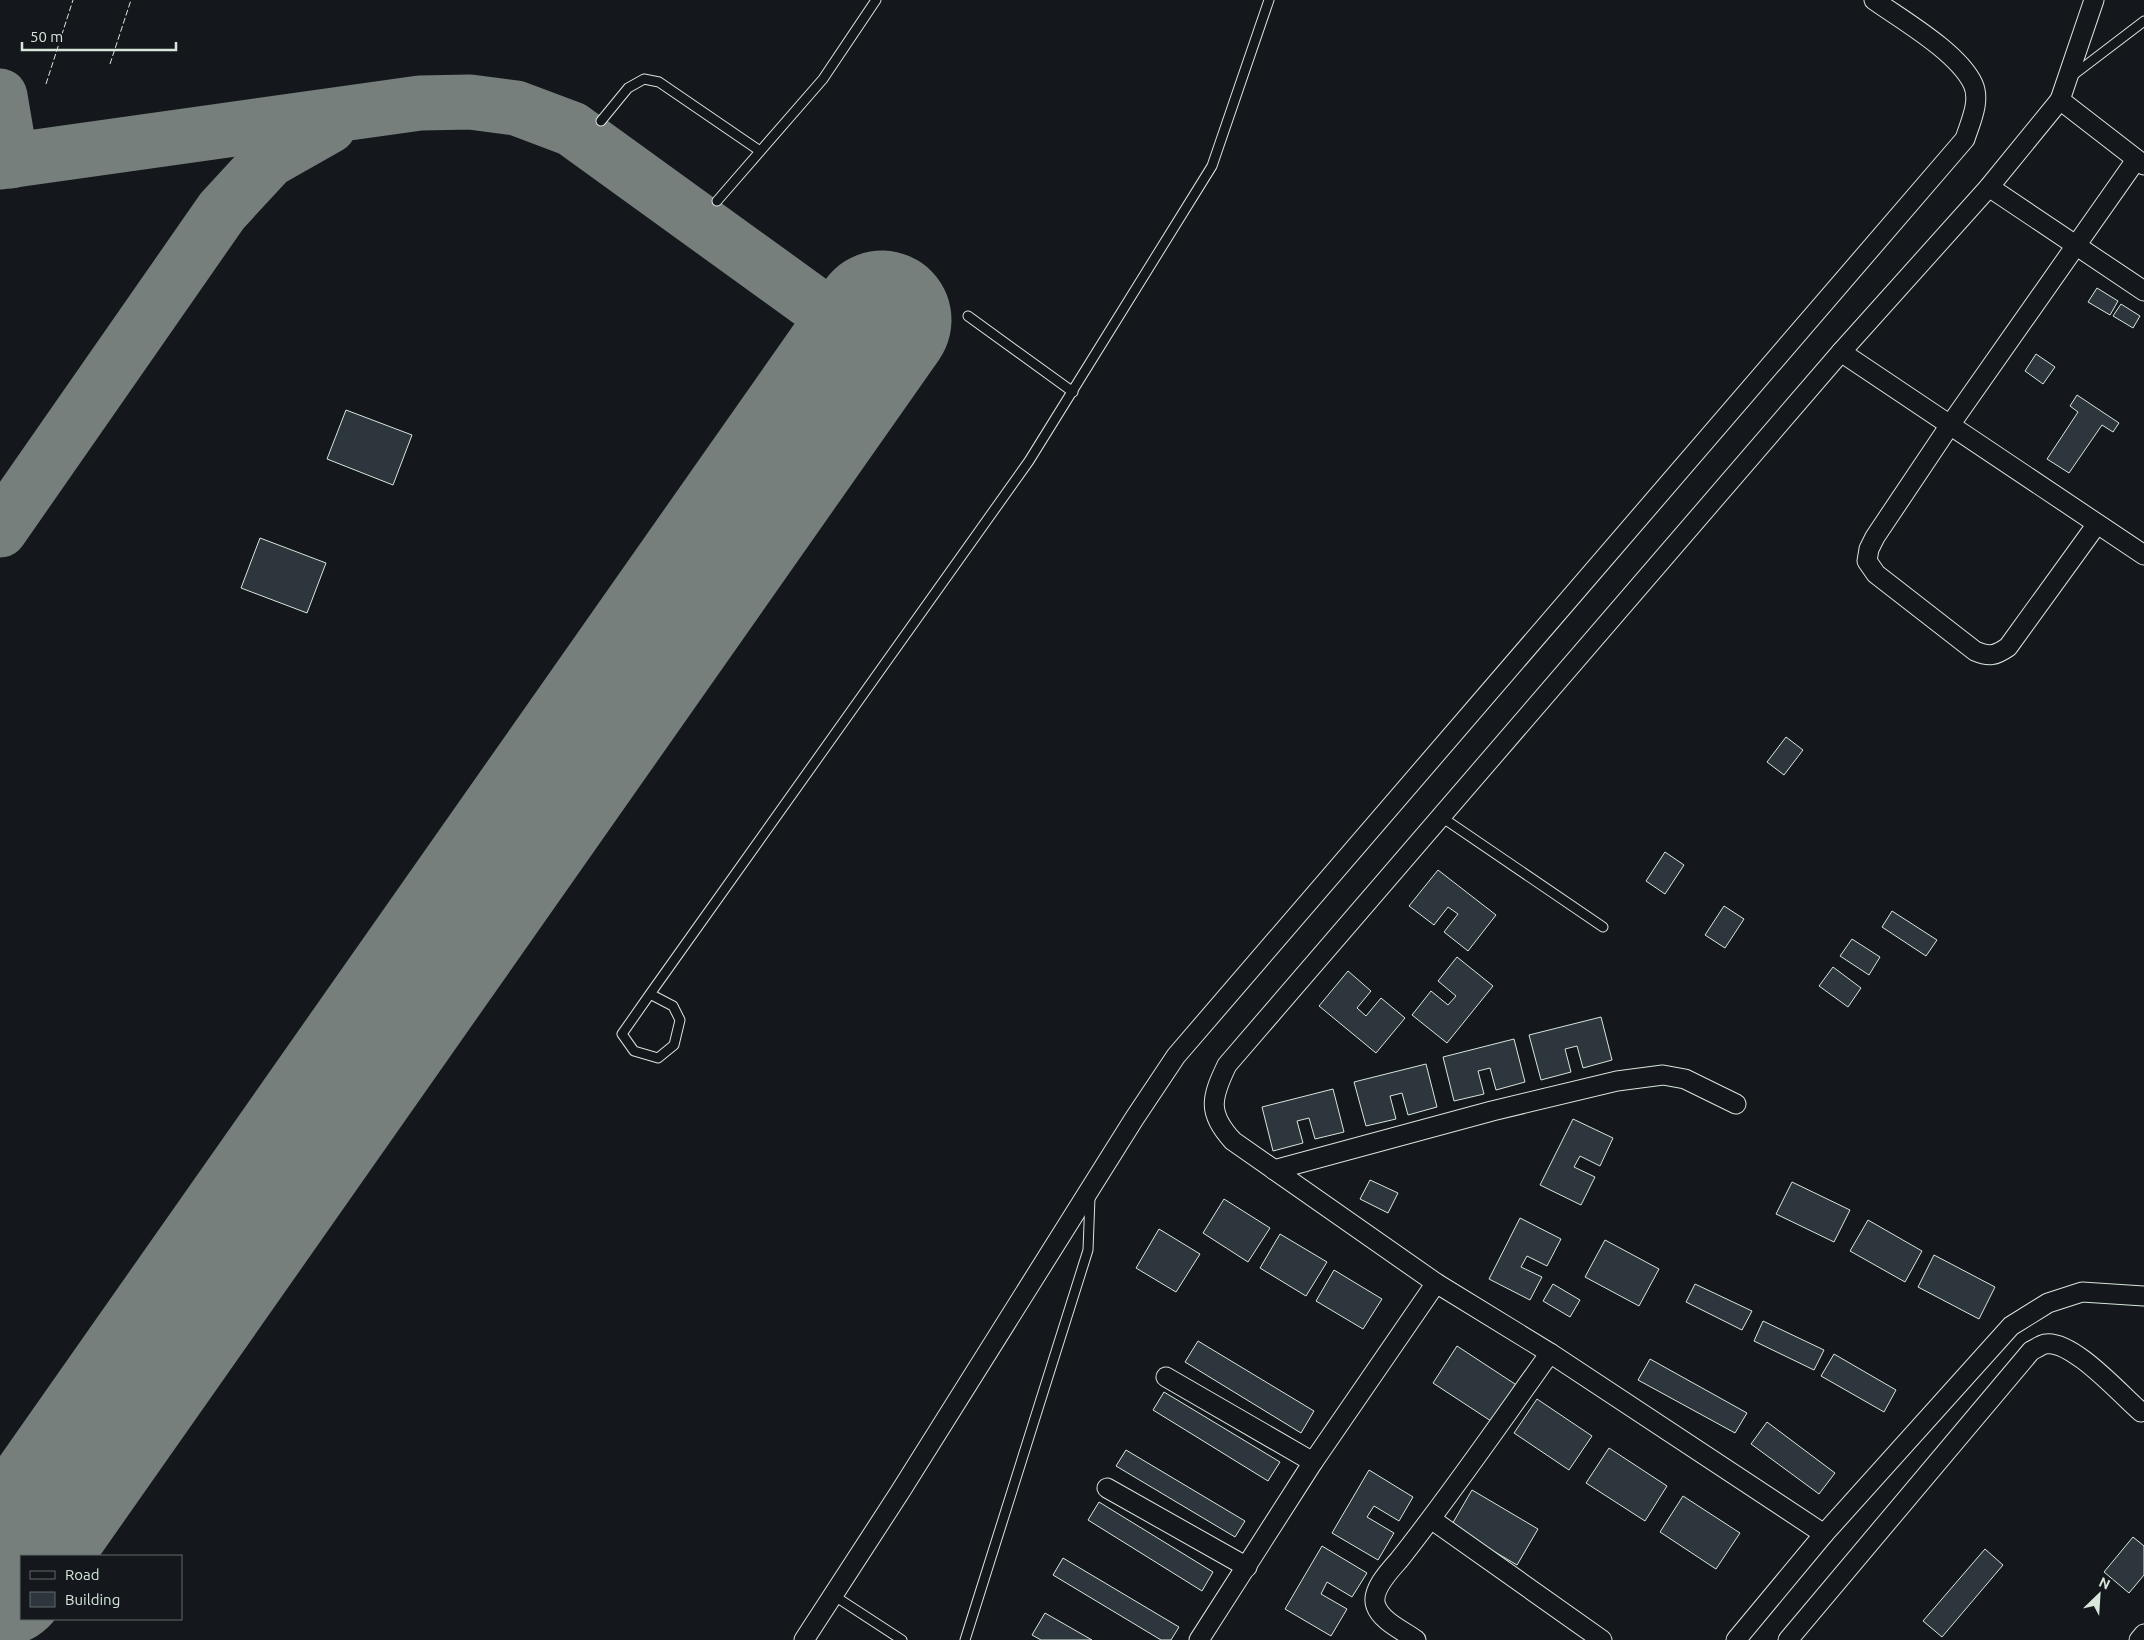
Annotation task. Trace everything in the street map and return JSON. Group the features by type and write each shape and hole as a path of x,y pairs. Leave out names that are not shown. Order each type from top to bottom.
{"street":[{"path":"804,1640 1090,1188 1176,1056 1965,139 1976,105 1974,84 1951,55 1874,0"},
{"path":"1824,1534 1550,1353 1436,1283 1233,1141 1218,1125 1214,1108 1217,1084 1227,1065 1440,816 1841,352 1989,187 2060,100 2094,0"},
{"path":"2060,100 2140,163 2077,246 1950,425 1875,537 1869,549 1867,560 1876,574 1975,651 1986,656 1997,655 2008,647 2097,524"},
{"path":"1989,187 2144,292"},
{"path":"1841,352 2097,524 2143,551"},
{"path":"1274,1170 1492,1111 1617,1081 1663,1075 1685,1079 1736,1104"},
{"path":"1200,1640 1313,1462 1436,1283"},
{"path":"1736,1640 1824,1534 2012,1326 2048,1303 2082,1292 2144,1296"},
{"path":"1788,1640 2031,1351 2045,1344 2060,1346 2076,1354 2141,1412"},
{"path":"1416,1640 1385,1618 1376,1606 1376,1595 1385,1577 1431,1519 1550,1353"},
{"path":"1166,1377 1313,1462"},
{"path":"1107,1488 1247,1567"},
{"path":"1431,1519 1602,1640"},
{"path":"2139,1640 2144,1634"}],"lane":[{"path":"716,201 823,78 876,0"},
{"path":"650,994 673,1006 680,1020 674,1045 658,1058 634,1051 622,1034 650,994 1029,461 1073,392 1212,166 1269,0"},
{"path":"2067,79 2144,21"},
{"path":"601,122 628,88 644,79 659,82 760,151"},
{"path":"968,316 1073,392"},
{"path":"1440,816 1603,927"},
{"path":"965,1640 1088,1250 1090,1188"},
{"path":"833,1595 902,1640"}],"building":[{"path":"2097,288 2118,301 2110,315 2088,302"},
{"path":"2121,304 2140,316 2133,328 2113,316"},
{"path":"2036,354 2055,367 2043,384 2025,371"},
{"path":"2077,395 2119,423 2113,432 2102,425 2069,473 2047,459 2078,412 2070,406"},
{"path":"346,410 412,435 393,485 327,459"},
{"path":"260,538 326,563 307,613 241,588"},
{"path":"1786,737 1803,750 1784,775 1767,762"},
{"path":"1665,852 1684,865 1665,894 1646,881"},
{"path":"1438,870 1496,915 1468,951 1444,932 1458,914 1448,907 1434,925 1409,906"},
{"path":"1724,906 1744,919 1725,948 1705,935"},
{"path":"1892,911 1937,940 1926,956 1882,927"},
{"path":"1852,939 1880,957 1869,975 1840,956"},
{"path":"1457,957 1493,986 1447,1043 1412,1015 1431,991 1448,1005 1456,996 1438,981"},
{"path":"1833,967 1861,988 1848,1007 1819,986"},
{"path":"1348,971 1371,991 1357,1008 1366,1016 1381,998 1405,1018 1376,1053 1319,1006"},
{"path":"1601,1017 1612,1060 1583,1068 1577,1046 1565,1049 1571,1072 1541,1080 1529,1035"},
{"path":"1514,1039 1525,1082 1496,1090 1490,1068 1478,1071 1484,1094 1454,1101 1443,1057"},
{"path":"1426,1064 1437,1107 1408,1115 1402,1093 1390,1096 1396,1119 1366,1126 1354,1082"},
{"path":"1333,1089 1344,1132 1315,1139 1309,1118 1297,1121 1303,1143 1273,1151 1262,1107"},
{"path":"1573,1119 1613,1138 1600,1166 1580,1156 1574,1167 1595,1177 1581,1205 1540,1185"},
{"path":"1370,1180 1398,1193 1388,1213 1360,1199"},
{"path":"1792,1182 1850,1210 1834,1242 1776,1214"},
{"path":"1224,1199 1270,1228 1248,1262 1203,1233"},
{"path":"1520,1218 1561,1239 1547,1266 1527,1256 1521,1267 1542,1277 1530,1300 1489,1279"},
{"path":"1868,1220 1922,1251 1905,1282 1850,1251"},
{"path":"1159,1229 1200,1254 1176,1292 1136,1268"},
{"path":"1280,1234 1327,1262 1306,1296 1260,1268"},
{"path":"1605,1240 1659,1269 1639,1306 1585,1277"},
{"path":"1934,1255 1995,1287 1979,1319 1918,1287"},
{"path":"1334,1270 1382,1299 1363,1329 1316,1301"},
{"path":"1553,1284 1580,1300 1570,1317 1543,1301"},
{"path":"1695,1284 1752,1311 1742,1330 1686,1302"},
{"path":"1763,1321 1824,1350 1814,1370 1754,1341"},
{"path":"1198,1341 1314,1411 1301,1433 1185,1362"},
{"path":"1457,1346 1518,1386 1494,1423 1433,1383"},
{"path":"1834,1354 1896,1390 1884,1412 1821,1376"},
{"path":"1650,1359 1747,1413 1735,1433 1638,1380"},
{"path":"1164,1392 1280,1462 1268,1481 1153,1410"},
{"path":"1537,1399 1592,1436 1569,1470 1514,1433"},
{"path":"1767,1422 1835,1473 1819,1494 1751,1444"},
{"path":"1609,1448 1667,1486 1645,1521 1586,1483"},
{"path":"1126,1450 1245,1521 1235,1537 1116,1466"},
{"path":"1369,1470 1413,1497 1399,1521 1374,1506 1367,1517 1394,1533 1378,1560 1332,1533"},
{"path":"1472,1490 1538,1529 1517,1565 1451,1526"},
{"path":"1683,1496 1740,1533 1716,1569 1660,1532"},
{"path":"1099,1502 1213,1572 1202,1591 1088,1520"},
{"path":"2133,1537 2144,1546 2144,1575 2129,1593 2104,1572"},
{"path":"1322,1546 1367,1573 1352,1597 1327,1582 1321,1594 1347,1609 1331,1636 1285,1609"},
{"path":"1985,1549 2003,1565 1942,1637 1923,1621"},
{"path":"1063,1558 1179,1627 1171,1640 1161,1640 1053,1575"},
{"path":"1045,1613 1092,1640 1041,1640 1032,1635"}],"taxiway":[{"path":"0,96 11,161"},
{"path":"0,162 420,103 470,102 516,108 572,129 814,304 864,345"},
{"path":"0,530 222,211 269,160 329,126"}],"runway":[{"path":"0,1577 882,320"}],"fence":[{"path":"46,84 73,0"},
{"path":"110,64 131,0"}]}
